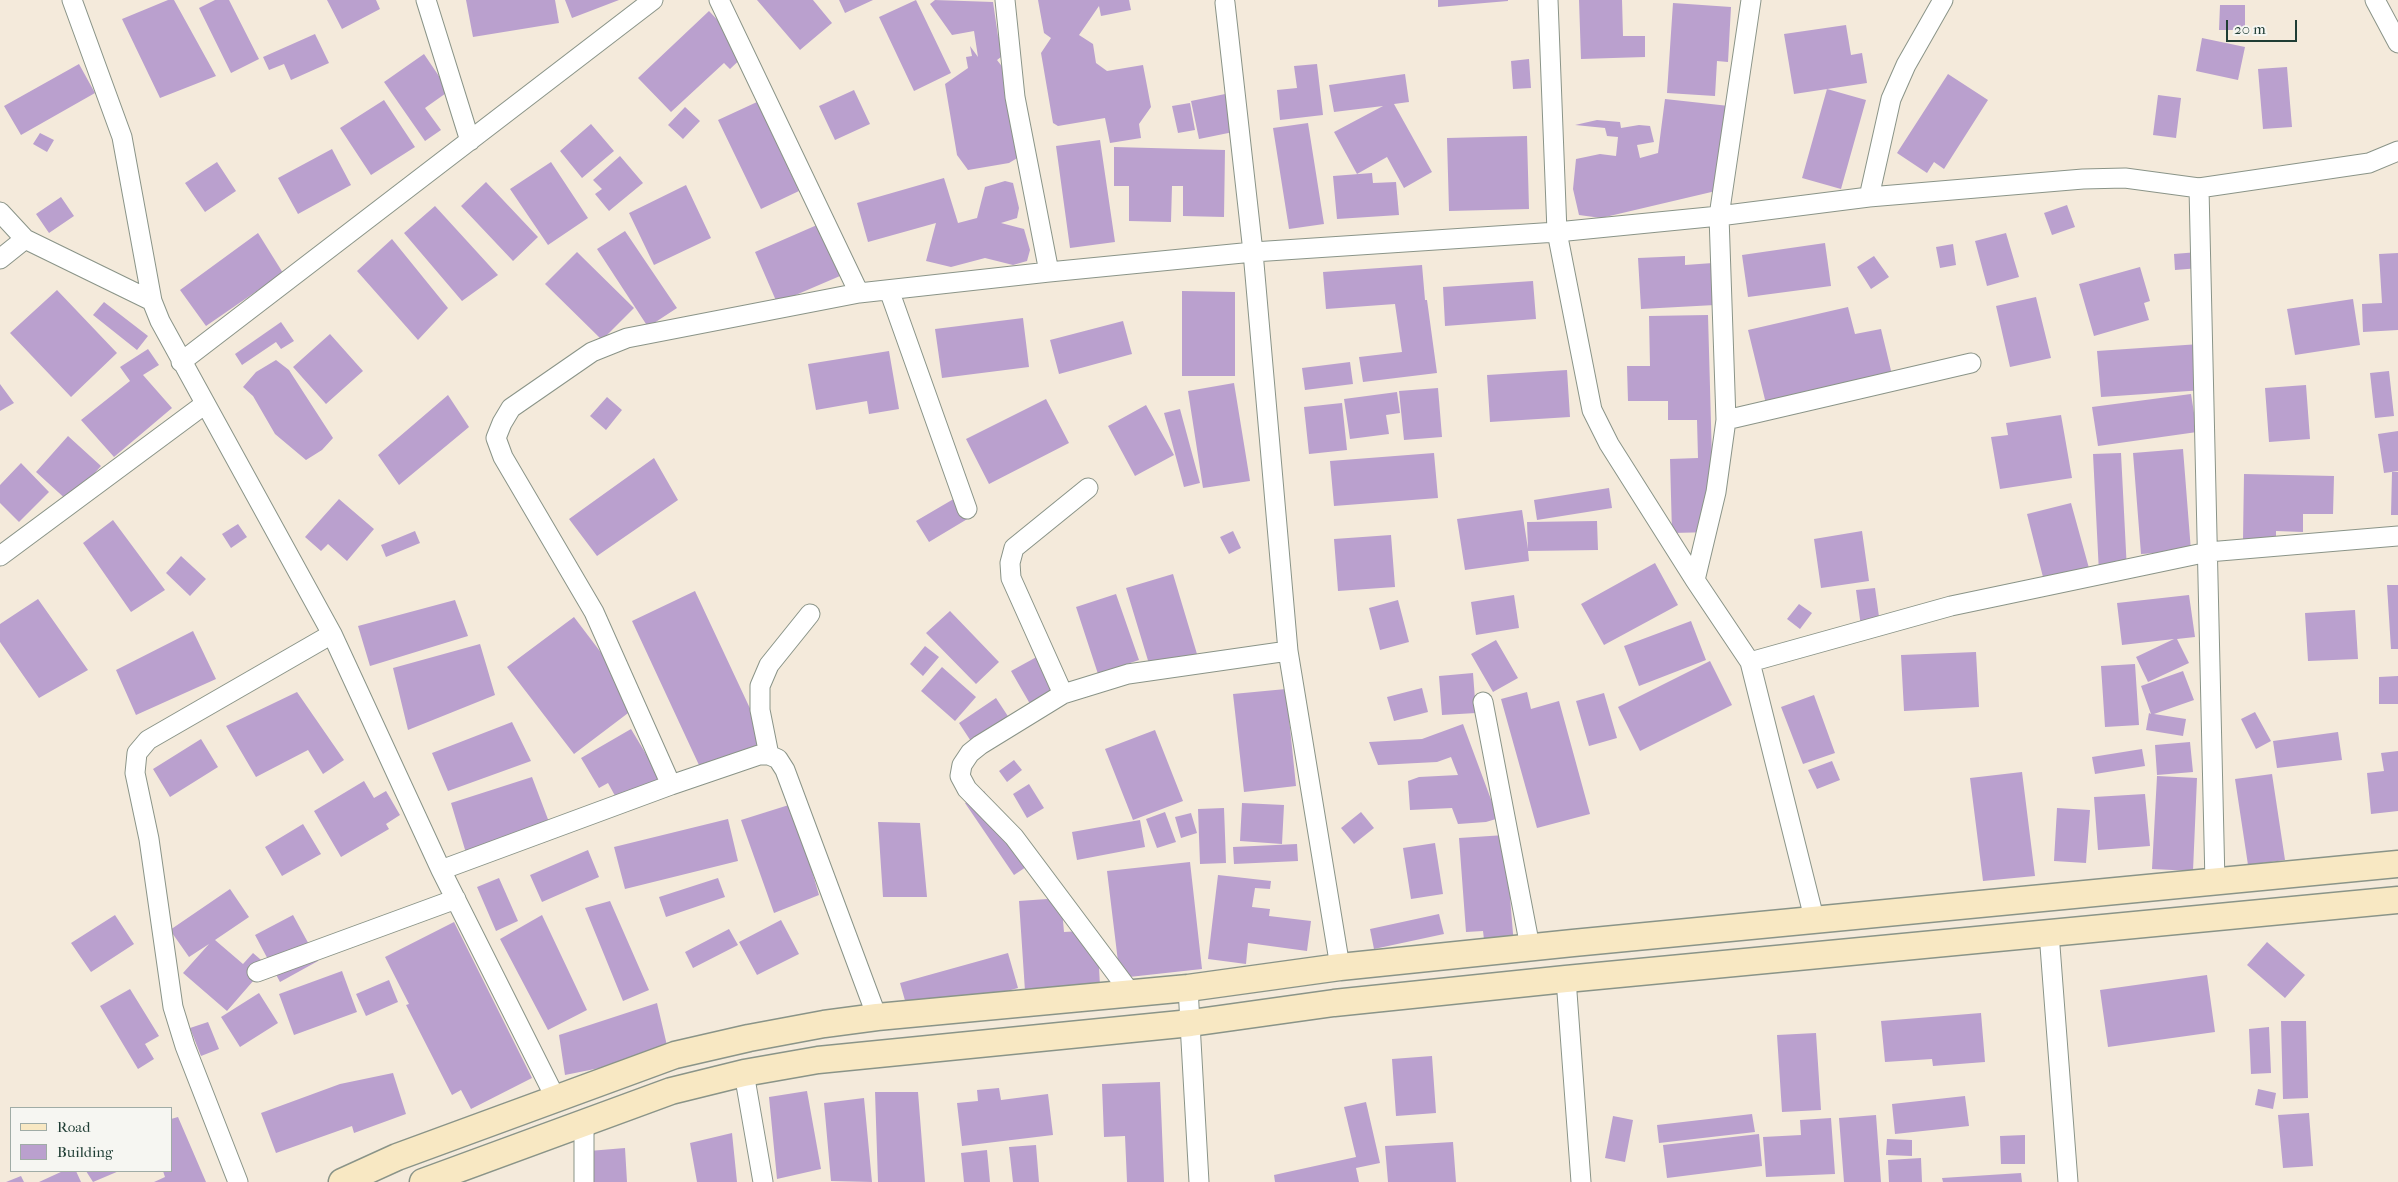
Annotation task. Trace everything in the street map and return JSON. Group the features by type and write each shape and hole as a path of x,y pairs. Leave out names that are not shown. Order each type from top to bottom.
{"main road":[{"path":"342,1182 398,1157 675,1055 749,1038 877,1017 1188,988 1340,967 1814,918 2398,864"},
{"path":"423,1182 672,1091 744,1073 818,1060 883,1052 1190,1023 1334,1003 1566,979 2398,900"}],"street":[{"path":"426,0 470,141"},
{"path":"181,362 653,0"},
{"path":"719,0 860,293"},
{"path":"1005,0 1015,98 1049,272"},
{"path":"1548,0 1557,232 1592,410 1609,444 1695,580 1750,662 1814,918"},
{"path":"1695,580 1716,492 1726,420 1719,216 1751,0"},
{"path":"1869,197 1891,99 1906,65 1943,0"},
{"path":"2375,0 2398,43"},
{"path":"75,1 122,137 152,301 181,362 332,634 441,870 556,1099"},
{"path":"1225,3 1253,252 1288,651 1340,967"},
{"path":"671,785 594,612 503,457 496,438 511,408 592,352 627,338 860,293 1049,272 1253,252 1557,232 1719,216 1869,197 2125,178 2199,188 2369,163 2398,151"},
{"path":"2199,188 2215,882"},
{"path":"0,212 25,238 152,301"},
{"path":"0,259 25,238"},
{"path":"889,290 967,509"},
{"path":"1726,420 1971,363"},
{"path":"0,556 205,404"},
{"path":"1063,694 1011,578 1010,563 1014,548 1088,488"},
{"path":"1750,662 1950,606 2208,552 2398,536"},
{"path":"769,755 760,710 760,686 769,665 810,614"},
{"path":"238,1182 185,1046 173,1007 146,823 134,773 137,753 148,740 332,634"},
{"path":"1130,992 1014,837 967,789 960,776 962,766 970,753 980,745 1063,694 1128,674 1288,651"},
{"path":"1483,702 1530,947"},
{"path":"441,870 671,785 759,755 769,755 778,759 785,770 877,1017"},
{"path":"257,972 456,900"},
{"path":"2049,933 2068,1182"},
{"path":"1566,979 1581,1182"},
{"path":"1188,988 1199,1182"},
{"path":"744,1073 763,1182"},
{"path":"584,1122 584,1182"}],"building":[{"path":"168,0 174,0 216,76 160,98 122,19"},
{"path":"215,0 229,0 259,59 231,73 199,8"},
{"path":"327,0 376,0 380,9 342,29"},
{"path":"466,0 555,0 559,23 473,37"},
{"path":"565,0 619,0 572,18"},
{"path":"757,0 813,0 832,23 800,50"},
{"path":"839,0 873,0 845,13"},
{"path":"916,0 951,73 914,91 879,17"},
{"path":"935,0 993,2 998,36 1009,51 997,60 1004,69 1019,157 1009,163 968,170 957,155 945,84 968,68 966,57 972,56 970,46 978,57 974,31 952,35 930,4"},
{"path":"1038,0 1129,0 1131,10 1101,16 1099,6 1079,35 1093,44 1096,63 1107,71 1143,65 1151,107 1139,124 1141,138 1110,143 1105,118 1058,126 1053,123 1041,53 1051,38 1044,33"},
{"path":"1438,0 1508,0 1508,1 1438,7"},
{"path":"1579,0 1622,0 1623,36 1645,36 1645,57 1581,59"},
{"path":"1673,3 1731,7 1728,62 1717,61 1715,96 1667,93"},
{"path":"2220,5 2245,5 2245,30 2219,30"},
{"path":"709,11 748,52 730,69 724,63 671,112 638,78"},
{"path":"1846,25 1851,55 1862,53 1867,83 1794,94 1784,34"},
{"path":"315,34 329,63 291,80 284,64 269,70 263,57"},
{"path":"2202,38 2245,47 2238,80 2196,71"},
{"path":"424,54 449,91 425,108 441,130 425,141 384,82"},
{"path":"1529,59 1531,88 1513,89 1511,61"},
{"path":"79,64 95,93 21,135 4,106"},
{"path":"1317,64 1323,115 1280,120 1277,90 1297,88 1294,66"},
{"path":"2287,67 2292,127 2263,129 2258,69"},
{"path":"1405,74 1409,102 1394,104 1432,172 1404,188 1387,157 1357,174 1334,132 1383,106 1334,112 1329,85"},
{"path":"1948,74 1988,100 1944,169 1934,162 1927,173 1897,153"},
{"path":"1827,89 1866,100 1841,189 1802,178"},
{"path":"854,90 870,124 835,140 819,106"},
{"path":"1235,92 1243,130 1199,139 1191,101"},
{"path":"2158,95 2181,98 2176,138 2153,135"},
{"path":"1665,99 1729,106 1720,190 1601,218 1579,215 1573,189 1576,159 1600,154 1616,156 1618,137 1607,136 1605,128 1575,125 1597,120 1620,122 1621,128 1639,125 1650,126 1654,142 1637,145 1640,158 1658,153"},
{"path":"384,100 415,147 371,175 340,128"},
{"path":"757,102 799,191 761,209 718,120"},
{"path":"1190,103 1195,130 1178,133 1172,106"},
{"path":"685,107 700,121 683,139 668,125"},
{"path":"1308,123 1324,224 1289,229 1273,128"},
{"path":"591,124 614,151 582,178 560,151"},
{"path":"40,133 54,140 47,152 33,144"},
{"path":"1527,136 1529,209 1449,211 1447,138"},
{"path":"1100,140 1115,242 1070,248 1056,146"},
{"path":"1114,147 1225,150 1224,217 1183,216 1183,186 1172,186 1171,222 1129,221 1129,186 1114,186"},
{"path":"332,149 351,185 298,214 278,178"},
{"path":"620,156 643,183 609,211 595,194 602,189 593,180"},
{"path":"217,162 236,191 205,212 185,183"},
{"path":"551,162 588,218 548,245 510,189"},
{"path":"1372,173 1373,183 1396,182 1399,215 1337,219 1333,176"},
{"path":"944,178 958,223 977,218 985,187 1005,181 1013,183 1019,208 1017,218 1001,223 1024,229 1030,250 1027,261 1013,265 985,258 951,267 926,261 936,223 868,242 857,203"},
{"path":"486,182 538,237 513,261 461,206"},
{"path":"686,185 711,238 654,265 629,213"},
{"path":"61,197 74,216 49,233 36,214"},
{"path":"2067,205 2075,227 2052,235 2044,213"},
{"path":"435,206 498,275 462,301 404,233"},
{"path":"817,225 840,276 777,303 755,252"},
{"path":"625,231 677,308 648,327 597,249"},
{"path":"258,233 283,273 206,326 180,290"},
{"path":"2006,233 2019,277 1987,286 1975,241"},
{"path":"392,239 448,308 418,340 357,271"},
{"path":"1825,243 1831,286 1748,297 1742,255"},
{"path":"1953,244 1956,265 1940,268 1936,247"},
{"path":"577,252 634,308 602,340 545,284"},
{"path":"2198,252 2200,268 2175,270 2174,254"},
{"path":"2398,253 2398,330 2363,332 2362,304 2382,303 2379,254"},
{"path":"1685,256 1685,265 1713,263 1715,305 1641,309 1638,258"},
{"path":"1874,256 1889,277 1871,289 1857,267"},
{"path":"1422,265 1425,300 1427,300 1437,373 1363,382 1359,357 1402,352 1395,304 1326,309 1323,272"},
{"path":"2140,267 2150,301 2144,303 2149,320 2094,336 2079,284"},
{"path":"1533,281 1536,319 1445,326 1443,287"},
{"path":"57,290 117,353 71,397 10,333"},
{"path":"1182,291 1235,292 1235,376 1182,376"},
{"path":"2036,297 2051,358 2010,367 1996,306"},
{"path":"2353,299 2360,345 2295,355 2287,309"},
{"path":"104,302 148,336 137,350 93,315"},
{"path":"1848,307 1855,334 1881,329 1894,383 1768,412 1748,330"},
{"path":"1708,315 1714,532 1672,533 1670,459 1698,458 1697,420 1668,420 1668,401 1628,401 1627,366 1650,366 1649,316"},
{"path":"1023,318 1029,367 942,378 935,329"},
{"path":"1123,321 1132,354 1059,374 1050,340"},
{"path":"281,322 294,341 281,349 276,342 242,365 235,354"},
{"path":"330,334 363,371 326,404 293,367"},
{"path":"2200,344 2204,390 2101,397 2097,351"},
{"path":"148,349 159,365 143,375 172,408 114,457 81,420 130,381 120,367"},
{"path":"889,351 899,409 869,414 867,401 816,410 808,364"},
{"path":"276,360 289,370 333,438 322,450 306,460 275,434 253,396 243,387 256,372"},
{"path":"1350,362 1353,384 1305,390 1302,368"},
{"path":"1567,370 1570,417 1490,422 1487,375"},
{"path":"2389,371 2394,416 2375,418 2370,373"},
{"path":"1234,383 1250,481 1203,488 1188,391"},
{"path":"0,384 14,403 0,411"},
{"path":"2306,385 2310,439 2269,442 2265,388"},
{"path":"1438,388 1442,437 1404,440 1399,391"},
{"path":"1397,392 1400,413 1386,415 1389,434 1350,439 1344,399"},
{"path":"2191,394 2197,432 2098,446 2092,407"},
{"path":"448,395 469,427 399,485 378,455"},
{"path":"607,397 622,410 606,430 590,416"},
{"path":"1046,399 1069,443 989,484 966,439"},
{"path":"1342,403 1347,450 1309,454 1304,407"},
{"path":"1146,405 1174,455 1135,476 1108,426"},
{"path":"1180,409 1200,483 1184,487 1164,413"},
{"path":"2061,415 2072,478 2000,489 1991,437 2008,435 2006,423"},
{"path":"2398,431 2398,471 2384,473 2378,434"},
{"path":"68,436 101,466 69,502 36,472"},
{"path":"2183,449 2191,551 2141,554 2133,453"},
{"path":"1434,453 1438,498 1334,506 1330,461"},
{"path":"2121,453 2127,571 2099,573 2093,454"},
{"path":"654,458 678,500 597,556 569,519"},
{"path":"21,463 49,492 19,522 0,503 0,485"},
{"path":"2392,472 2398,472 2398,515 2391,515"},
{"path":"2244,474 2334,476 2333,514 2303,514 2303,532 2276,531 2276,540 2243,540"},
{"path":"1609,488 1612,508 1537,520 1534,500"},
{"path":"957,497 969,518 929,542 916,521"},
{"path":"339,499 374,529 347,561 328,544 321,551 305,537"},
{"path":"2071,503 2092,579 2044,581 2027,514"},
{"path":"1522,510 1528,549 1527,522 1597,521 1598,550 1528,551 1529,561 1465,570 1457,519"},
{"path":"113,520 165,590 131,612 83,543"},
{"path":"238,524 247,537 231,548 222,534"},
{"path":"415,531 420,543 386,557 381,545"},
{"path":"1233,531 1241,548 1229,554 1220,537"},
{"path":"1862,531 1869,581 1821,588 1814,539"},
{"path":"1391,535 1395,587 1338,591 1334,539"},
{"path":"181,556 206,579 190,596 166,573"},
{"path":"1655,563 1678,605 1604,645 1581,604"},
{"path":"1173,574 1200,664 1153,677 1126,588"},
{"path":"2387,585 2398,585 2398,649 2391,649"},
{"path":"1875,588 1881,631 1862,634 1856,590"},
{"path":"695,591 769,749 705,778 632,621"},
{"path":"1116,594 1139,660 1098,674 1076,607"},
{"path":"1514,595 1519,628 1476,635 1471,602"},
{"path":"2189,595 2195,637 2177,639 2189,663 2148,682 2136,657 2174,639 2122,645 2117,603"},
{"path":"38,599 88,670 39,698 0,642 0,624"},
{"path":"455,600 468,636 370,666 358,626"},
{"path":"1398,600 1409,642 1380,650 1369,608"},
{"path":"1799,604 1812,613 1800,629 1787,619"},
{"path":"2355,610 2358,659 2308,661 2305,613"},
{"path":"950,611 999,662 976,684 926,633"},
{"path":"574,617 640,704 574,754 507,667"},
{"path":"1691,621 1706,660 1639,686 1624,646"},
{"path":"193,631 216,679 136,715 116,670"},
{"path":"1496,640 1518,678 1493,692 1471,654"},
{"path":"480,644 495,695 408,730 393,668"},
{"path":"925,646 939,657 923,676 910,664"},
{"path":"1976,652 1979,707 1904,711 1901,655"},
{"path":"1042,654 1063,692 1033,709 1011,671"},
{"path":"1710,661 1732,705 1640,751 1618,707"},
{"path":"2135,664 2139,725 2105,727 2101,666"},
{"path":"942,667 976,697 955,721 921,691"},
{"path":"2183,671 2194,700 2154,714 2186,719 2183,736 2146,730 2149,713 2151,714 2141,686"},
{"path":"1473,673 1476,713 1442,715 1439,676"},
{"path":"2398,676 2398,704 2379,704 2379,677"},
{"path":"1422,688 1428,712 1394,721 1387,697"},
{"path":"1286,689 1296,786 1244,792 1233,694"},
{"path":"297,692 344,760 323,774 308,750 256,777 226,726"},
{"path":"1527,692 1531,709 1559,701 1590,814 1537,828 1501,699"},
{"path":"1604,693 1617,738 1589,746 1576,701"},
{"path":"1814,695 1835,753 1803,764 1781,707"},
{"path":"996,698 1017,730 980,755 959,723"},
{"path":"2255,712 2271,741 2256,749 2241,719"},
{"path":"512,722 531,761 448,791 432,753"},
{"path":"1463,724 1496,813 1496,819 1486,822 1458,824 1452,808 1410,810 1408,781 1419,777 1458,775 1451,757 1437,762 1378,765 1369,742 1422,739"},
{"path":"631,729 661,779 619,803 608,783 599,788 581,758"},
{"path":"1155,730 1183,801 1133,820 1105,749"},
{"path":"2338,732 2342,760 2277,768 2273,741"},
{"path":"201,739 218,767 170,797 153,769"},
{"path":"2190,742 2193,772 2157,775 2155,745"},
{"path":"2142,749 2145,766 2095,774 2092,757"},
{"path":"2398,751 2398,811 2371,814 2367,773 2384,771 2381,753"},
{"path":"1014,760 1022,770 1007,782 999,771"},
{"path":"1832,761 1840,780 1817,789 1808,770"},
{"path":"2022,772 2035,876 1983,881 1970,778"},
{"path":"2272,774 2285,860 2248,865 2235,779"},
{"path":"2157,776 2197,778 2193,871 2152,869"},
{"path":"532,777 549,822 466,853 451,803"},
{"path":"364,781 374,798 386,791 400,815 386,824 389,829 341,857 314,811"},
{"path":"1029,784 1044,808 1027,818 1013,794"},
{"path":"984,791 1032,863 1014,875 965,803"},
{"path":"2145,794 2150,846 2098,850 2094,797"},
{"path":"1242,803 1284,805 1282,844 1240,841"},
{"path":"792,804 819,895 774,913 741,820"},
{"path":"1224,808 1226,863 1200,864 1198,809"},
{"path":"2057,808 2090,810 2086,863 2054,861"},
{"path":"1165,812 1176,842 1157,848 1146,819"},
{"path":"1361,812 1374,828 1354,844 1341,828"},
{"path":"1191,813 1197,833 1181,838 1175,817"},
{"path":"728,819 738,861 625,889 614,847"},
{"path":"1140,820 1145,847 1077,860 1072,832"},
{"path":"878,822 920,823 927,897 883,897"},
{"path":"303,824 321,854 282,876 265,847"},
{"path":"1505,835 1514,946 1485,948 1483,931 1466,932 1459,838"},
{"path":"1435,843 1443,894 1411,899 1403,848"},
{"path":"1297,844 1298,861 1234,864 1233,847"},
{"path":"588,850 599,877 542,902 530,875"},
{"path":"1190,862 1202,969 1120,978 1107,871"},
{"path":"1218,875 1271,881 1270,889 1255,888 1252,907 1270,909 1269,916 1311,921 1307,951 1248,943 1246,964 1208,959"},
{"path":"499,878 518,921 496,931 477,887"},
{"path":"718,878 725,897 666,917 659,897"},
{"path":"230,889 249,917 215,940 243,964 253,953 267,965 227,1011 183,973 209,944 189,957 170,930"},
{"path":"1061,898 1064,932 1097,930 1100,986 1025,991 1019,901"},
{"path":"610,901 649,990 623,1001 585,908"},
{"path":"1439,914 1444,934 1374,949 1370,929"},
{"path":"115,915 134,944 91,972 71,943"},
{"path":"293,915 318,961 280,982 255,935"},
{"path":"542,915 587,1010 548,1030 500,939"},
{"path":"781,920 799,954 757,975 739,942"},
{"path":"454,922 532,1078 471,1109 461,1090 452,1095 406,1005 409,1004 385,957"},
{"path":"729,929 738,945 693,968 685,952"},
{"path":"2267,942 2305,975 2285,998 2247,965"},
{"path":"1008,953 1018,988 910,1018 900,983"},
{"path":"342,971 357,1012 294,1035 279,994"},
{"path":"2207,975 2215,1032 2108,1047 2100,990"},
{"path":"389,980 398,1002 366,1016 356,994"},
{"path":"130,989 159,1036 145,1044 154,1059 138,1069 100,1006"},
{"path":"259,993 278,1023 240,1047 221,1017"},
{"path":"657,1003 669,1054 565,1075 559,1035"},
{"path":"1981,1013 1985,1062 1933,1066 1932,1059 1885,1062 1881,1021"},
{"path":"2281,1021 2306,1021 2308,1098 2283,1099"},
{"path":"208,1022 219,1049 201,1056 190,1028"},
{"path":"2269,1027 2271,1073 2251,1074 2249,1029"},
{"path":"1816,1033 1821,1110 1782,1112 1777,1035"},
{"path":"1432,1056 1436,1113 1396,1116 1392,1059"},
{"path":"393,1073 406,1114 354,1133 352,1126 276,1153 261,1113 340,1084"},
{"path":"1160,1082 1164,1182 1127,1182 1125,1136 1104,1137 1102,1084"},
{"path":"999,1088 1001,1100 1048,1094 1053,1135 962,1146 957,1103 978,1101 977,1090"},
{"path":"2258,1089 2276,1093 2273,1109 2255,1105"},
{"path":"807,1091 821,1169 777,1179 769,1097"},
{"path":"875,1092 918,1092 925,1182 878,1182"},
{"path":"1965,1096 1969,1126 1895,1134 1892,1104"},
{"path":"864,1098 872,1182 831,1181 824,1103"},
{"path":"1366,1102 1380,1163 1356,1168 1359,1182 1275,1182 1274,1175 1356,1157 1344,1107"},
{"path":"2309,1113 2313,1166 2283,1168 2278,1115"},
{"path":"1752,1114 1755,1132 1659,1143 1657,1125"},
{"path":"1876,1115 1881,1182 1844,1182 1839,1118"},
{"path":"1613,1116 1633,1120 1625,1162 1605,1158"},
{"path":"178,1117 206,1182 154,1182 165,1177 163,1172 172,1172 172,1119"},
{"path":"1831,1118 1835,1174 1766,1177 1763,1137 1801,1135 1800,1120"},
{"path":"732,1133 737,1182 697,1182 690,1143"},
{"path":"1759,1134 1762,1166 1667,1178 1663,1145"},
{"path":"2025,1135 2025,1164 2001,1164 2000,1136"},
{"path":"1887,1139 1912,1140 1912,1156 1886,1155"},
{"path":"1453,1142 1456,1182 1388,1182 1385,1146"},
{"path":"1036,1145 1039,1182 1013,1182 1009,1147"},
{"path":"625,1148 627,1182 592,1182 589,1151"},
{"path":"987,1150 990,1182 964,1182 961,1153"},
{"path":"1921,1158 1922,1182 1889,1182 1888,1160"},
{"path":"61,1172 76,1172 81,1182 39,1182"},
{"path":"87,1172 117,1172 93,1182"},
{"path":"2021,1173 2022,1182 1943,1182 1942,1178"},
{"path":"21,1176 24,1182 6,1182"}]}
